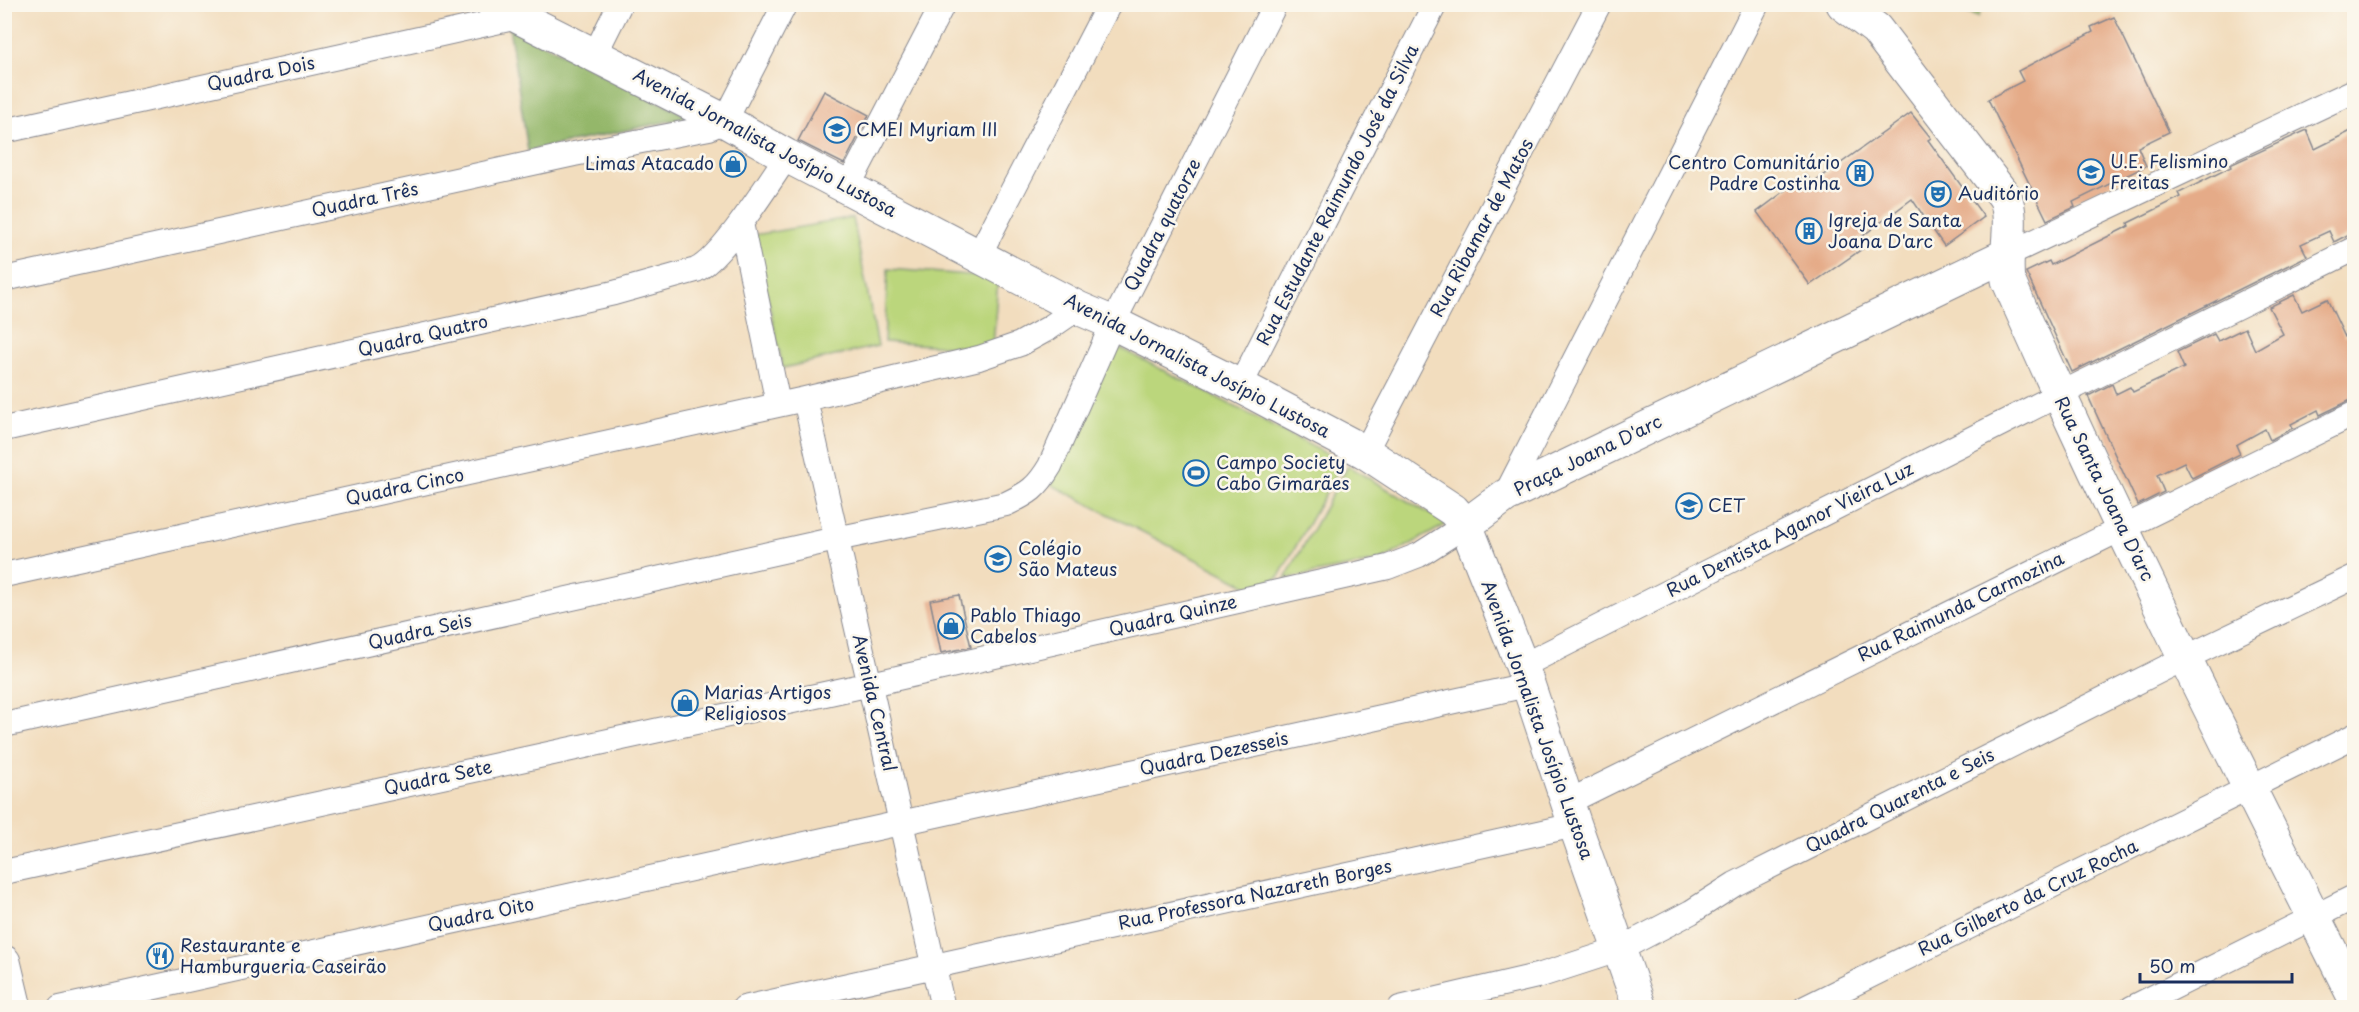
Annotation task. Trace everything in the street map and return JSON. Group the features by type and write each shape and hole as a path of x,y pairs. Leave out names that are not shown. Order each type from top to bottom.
{"street":[{"path":"595,54 620,4"},
{"path":"725,121 785,4"},
{"path":"848,187 943,4"},
{"path":"979,255 1110,4"},
{"name":"Quadra quatorze","path":"836,540 1006,504 1028,494 1040,483 1050,466 1113,322 1275,4"},
{"name":"Rua Estudante Raimundo José da Silva","path":"1240,386 1435,4"},
{"name":"Rua Ribamar de Matos","path":"1365,452 1599,4"},
{"name":"Praça Joana D'arc","path":"1505,495 1757,4"},
{"name":"Rua Santa Joana D'arc","path":"1844,4 1876,29 2001,190 2007,203 2008,213 2007,280 2058,395 2122,528 2355,997"},
{"name":"Avenida Jornalista Josípio Lustosa","path":"505,11 725,121 787,156 1078,308 1113,322 1240,386 1365,452 1453,510 1466,525 1525,676 1618,950 1640,1008"},
{"name":"Quadra Dois","path":"4,130 505,11"},
{"path":"2006,255 2355,91"},
{"name":"Quadra Três","path":"4,279 574,154 693,132 725,121"},
{"name":"Quadra Quatro","path":"4,429 656,283 705,265 741,223 787,156"},
{"path":"741,223 778,404"},
{"name":"Rua Dentista Aganor Vieira Luz","path":"1525,676 2058,395 2355,249"},
{"name":"Praça Joana D'arc","path":"1505,495 2006,255"},
{"path":"805,399 980,358 1020,344 1078,308"},
{"name":"Quadra Cinco","path":"4,576 805,399"},
{"name":"Avenida Central","path":"805,399 943,1008"},
{"name":"Rua Raimunda Carmozina","path":"1572,813 2122,528 2355,414"},
{"path":"1466,525 1505,495"},
{"name":"Quadra Quinze","path":"871,684 1388,567 1419,555 1466,525"},
{"name":"Quadra Seis","path":"4,725 836,540"},
{"path":"2186,658 2355,577"},
{"name":"Quadra Quarenta e Seis","path":"1400,1008 1541,975 1618,950 1691,912 1735,884 2186,658"},
{"name":"Quadra Dezesseis","path":"901,823 1525,676"},
{"name":"Quadra Sete","path":"4,872 871,684"},
{"name":"Rua Gilberto da Cruz Rocha","path":"1805,1008 2355,736"},
{"name":"Rua Professora Nazareth Borges","path":"744,1008 934,966 1572,813"},
{"name":"Quadra Oito","path":"60,1008 901,823"},
{"path":"2132,1008 2355,897"},
{"path":"4,962 15,1008"}],"green space":[{"path":"1947,5 1983,5 1978,17"},
{"path":"509,27 689,117 528,151"},
{"path":"853,218 878,346 783,368 754,235"},
{"path":"888,269 998,277 993,349 884,342"},
{"name":"Campo Society Cabo Gimarães","path":"1112,344 1343,462 1278,578 1249,587 1050,484"},
{"path":"1348,466 1447,524 1382,560 1285,579"}],"building":[{"path":"2114,17 2169,132 2138,147 2146,166 2073,202 2075,207 2047,220 1988,99 2023,81 2018,71 2093,32 2091,27"},
{"name":"CMEI Myriam III","path":"824,91 869,115 844,164 798,141"},
{"path":"1911,113 1931,138 1928,140 1984,217 1944,246 1912,199 1856,241 1862,249 1810,285 1757,212 1806,175 1813,183"},
{"path":"2355,129 2355,231 2334,242 2329,231 2301,244 2307,256 2072,372 2026,272 2049,261 2051,265 2129,226 2128,223 2181,197 2179,193 2231,167 2230,165 2307,130 2315,149"},
{"path":"2294,295 2302,311 2327,299 2345,337 2355,332 2355,398 2320,415 2318,410 2291,424 2293,428 2270,440 2265,429 2236,445 2240,454 2192,478 2184,462 2157,475 2164,492 2138,505 2088,396 2112,384 2116,394 2130,387 2133,392 2184,368 2177,352 2214,334 2218,341 2245,328 2255,350 2283,334 2269,307"},
{"name":"Pablo Thiago Cabelos","path":"959,595 971,647 941,653 930,600"}],"place":[{"name":"CMEI Myriam III","path":"837,130"},
{"name":"Limas Atacado","path":"733,164"},
{"name":"U.E. Felismino Freitas","path":"2091,172"},
{"name":"Centro Comunitário Padre Costinha","path":"1860,173"},
{"name":"Auditório","path":"1938,194"},
{"name":"Igreja de Santa Joana D'arc","path":"1809,231"},
{"name":"Campo Society Cabo Gimarães","path":"1196,473"},
{"name":"CET","path":"1689,506"},
{"name":"Colégio São Mateus","path":"998,559"},
{"name":"Pablo Thiago Cabelos","path":"951,626"},
{"name":"Marias Artigos Religiosos","path":"685,703"},
{"name":"Restaurante e Hamburgueria Caseirão","path":"160,956"}]}
